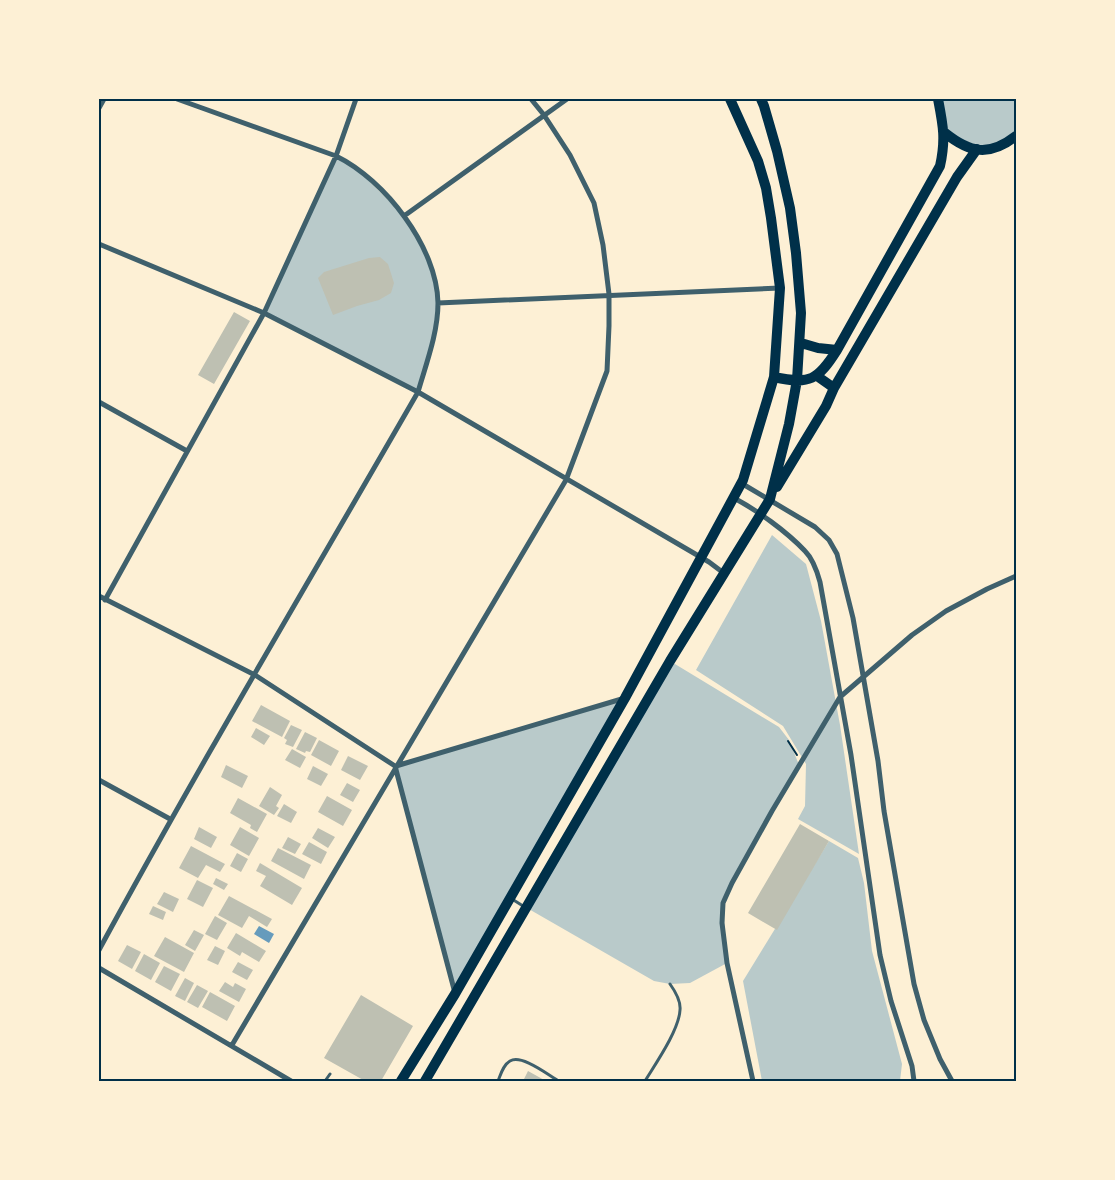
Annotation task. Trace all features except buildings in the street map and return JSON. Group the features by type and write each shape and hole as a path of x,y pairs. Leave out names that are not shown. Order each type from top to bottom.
{"main road":[{"path":"401,1081 455,994 625,698 702,559 741,483 774,377 780,288 772,218 766,188 758,161 730,99"},
{"path":"761,99 777,151 790,208 801,314 797,380 789,424 770,499"},
{"path":"774,377 809,380 817,376 837,350 940,166 945,133 938,99"},
{"path":"945,133 959,144 989,150 1005,144 1016,136"},
{"path":"425,1081 670,661 725,574 826,406 834,388 957,177 977,149"},
{"path":"800,343 818,348 837,350"},
{"path":"817,376 834,388"}],"street":[{"path":"99,108 104,99"},
{"path":"99,950 170,820 418,392 432,347 438,303 432,268 418,236 404,216 374,182 351,163 177,99"},
{"path":"105,600 264,313 336,156 356,99"},
{"path":"232,1045 395,766 566,480 607,371 610,326 609,294 603,245 594,203 570,155 544,115 531,99"},
{"path":"404,216 567,99"},
{"path":"99,244 264,313 418,392 725,574"},
{"path":"438,303 780,288"},
{"path":"99,402 187,451"},
{"path":"741,483 815,527 829,540 836,554 853,618 914,984 924,1020 940,1059 952,1081"},
{"path":"734,498 761,514 806,551 815,566 820,582 852,764 880,955 891,1001 912,1066 914,1081"},
{"path":"753,1081 727,963 722,923 722,903 768,819 840,697 912,635 946,611 986,589 1016,576"},
{"path":"99,596 255,675 395,766 455,994"},
{"path":"395,766 625,698"},
{"path":"99,780 170,820"},
{"path":"99,968 291,1081"}],"lane":[{"path":"509,897 527,908"},
{"path":"645,1081 678,1023 680,1008 676,992 670,984"},
{"path":"498,1081 509,1061 515,1060 524,1061 559,1081"},
{"path":"325,1081 330,1074"}],"path":[{"path":"788,741 801,762"}],"shaded area":[{"path":"938,99 1016,99 1016,136 989,150 945,133"},
{"path":"336,156 351,163 404,216 432,268 438,303 432,347 418,391 264,313"},
{"path":"772,535 806,564 821,621 840,725 859,854 798,819 805,806 806,764 783,726 696,670"},
{"path":"670,661 779,727 789,740 799,765 723,903 727,963 690,983 670,984 654,981 527,908"},
{"path":"625,698 455,994 395,766"},
{"path":"829,841 858,858 864,883 872,951 902,1064 900,1081 762,1081 743,981"}],"water":[{"path":"259,926 274,934 269,943 254,934"}]}
